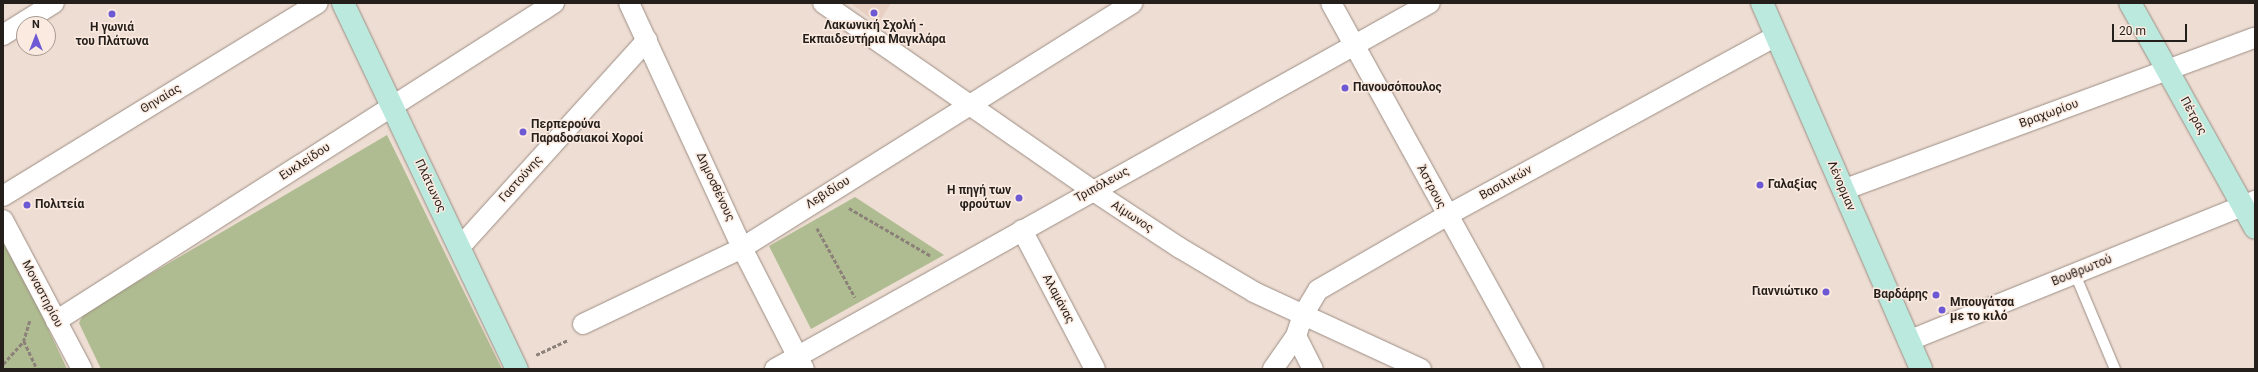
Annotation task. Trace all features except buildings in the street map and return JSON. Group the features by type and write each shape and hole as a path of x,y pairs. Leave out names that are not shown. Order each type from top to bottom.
{"main road":[{"name":"Πλάτωνος","path":"342,3 393,106 516,367"},
{"name":"Λένορμαν","path":"1762,3 1920,369"},
{"name":"Πέτρας","path":"2130,3 2168,70 2249,204 2255,228"}],"street":[{"path":"3,35 54,3"},
{"name":"Θηναίας","path":"3,196 318,3"},
{"name":"Ευκλείδου","path":"53,314 393,106 554,3"},
{"name":"Δημοσθένους","path":"628,3 647,40 742,248 801,363"},
{"name":"Αίμωνος","path":"823,3 969,103 1092,190 1186,252 1254,292 1303,316 1421,369"},
{"name":"Άστρους","path":"1331,3 1446,216 1533,369"},
{"name":"Τριπόλεως","path":"775,369 801,363 866,317 1430,3"},
{"name":"Λεβιδίου","path":"583,324 742,248 1123,5"},
{"name":"Βασιλικών","path":"1273,369 1296,336 1303,316 1318,290 1446,216 1776,36"},
{"name":"Βραχωρίου","path":"1843,190 2255,38"},
{"name":"Γαστούνης","path":"460,247 647,40"},
{"name":"Βουθρωτού","path":"1908,341 2249,204"},
{"name":"Μοναστηρίου","path":"3,220 82,369"},
{"name":"Αλαμάνας","path":"1022,230 1095,369"},
{"path":"1296,336 1314,369"}],"lane":[{"path":"2075,274 2115,369"}],"path":[{"path":"826,194 952,269"},
{"path":"805,207 866,317"},
{"path":"3,364 24,342 31,320 53,314"},
{"path":"516,367 573,337 583,324"},
{"path":"24,342 37,369"}],"shaded area":[{"name":"Λακωνική Σχολή - Εκπαιδευτήρια Μαγκλάρα","path":"854,3 891,3 878,24 853,5"}],"green space":[{"path":"387,135 502,369 101,369 79,323 84,313"},
{"path":"855,197 944,255 811,329 769,246"},
{"path":"3,242 37,305 67,369 3,369"}],"place":[{"name":"Λακωνική Σχολή - Εκπαιδευτήρια Μαγκλάρα","path":"874,13"},
{"name":"Η γωνιά του Πλάτωνα","path":"112,14"},
{"name":"Πανουσόπουλος","path":"1345,88"},
{"name":"Περπερούνα Παραδοσιακοί Χοροί","path":"523,132"},
{"name":"Γαλαξίας","path":"1760,185"},
{"name":"Η πηγή των φρούτων","path":"1019,198"},
{"name":"Πολιτεία","path":"27,205"},
{"name":"Γιαννιώτικο","path":"1826,292"},
{"name":"Βαρδάρης","path":"1936,295"},
{"name":"Μπουγάτσα με το κιλό","path":"1942,310"}]}
